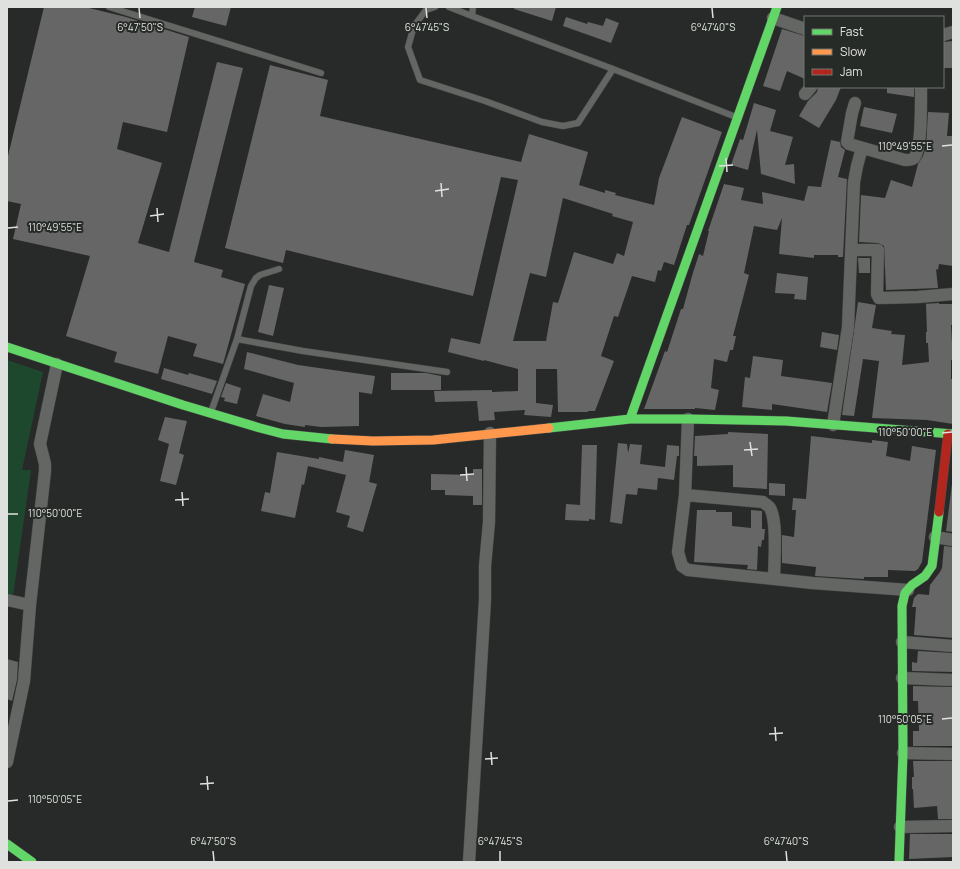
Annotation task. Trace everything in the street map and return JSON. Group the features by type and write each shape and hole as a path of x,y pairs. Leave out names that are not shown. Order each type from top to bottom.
{"main road":[{"path":"630,419 775,13"},
{"path":"7,347 210,414 283,434 332,439 433,440 630,419 688,418 786,421 950,434 932,566 925,576 912,585 905,593 902,606 903,753 899,862"},
{"path":"7,844 32,862"}],"street":[{"path":"775,13 804,28"},
{"path":"855,103 847,142 851,145 905,160 912,159 914,157 920,134 921,88"},
{"path":"832,425 848,326 854,182 862,148"},
{"path":"852,250 878,250 877,294 879,298 953,294"},
{"path":"7,762 24,681 30,605 45,471 45,464 40,444 57,364"},
{"path":"688,418 685,495 678,552 682,566 688,570 812,583 908,590"},
{"path":"469,862 489,522 490,433"},
{"path":"685,495 763,502 770,508 774,521 774,579"},
{"path":"935,537 953,540"},
{"path":"7,600 30,605"},
{"path":"902,642 953,646"},
{"path":"902,678 953,680"},
{"path":"903,753 953,754"},
{"path":"900,827 953,826"}],"lane":[{"path":"109,7 321,74"},
{"path":"435,7 426,10 414,26 408,47 420,80 485,101 542,122 563,126 578,123 614,69"},
{"path":"449,7 614,69 737,118"},
{"path":"472,16 473,7"},
{"path":"210,414 237,339 251,286 260,275 279,269"},
{"path":"237,339 303,351 447,372"}],"green space":[{"path":"7,360 43,372 22,470 31,470 13,596 7,595"}],"building":[{"path":"44,7 85,7 126,17 189,37 167,132 123,122 117,149 162,163 138,243 169,252 217,62 243,68 194,262 223,270 221,277 245,284 223,364 193,356 197,344 168,336 158,374 114,362 117,352 66,336 90,256 13,239 21,204 7,201 7,160"},
{"path":"195,7 231,7 226,26 192,17"},
{"path":"515,7 556,7 552,21 514,9"},
{"path":"566,17 587,24 588,22 603,26 606,18 619,23 611,43 563,26"},
{"path":"782,29 804,36 804,79 787,71 780,91 763,86"},
{"path":"953,41 953,68 944,68 944,42"},
{"path":"270,65 328,80 320,116 521,162 529,134 588,152 579,185 605,193 605,190 616,193 615,195 654,205 659,178 682,117 722,132 689,225 687,225 674,265 664,262 661,271 658,270 655,282 632,276 618,317 614,316 601,356 614,361 595,411 558,412 557,369 536,369 536,403 553,405 551,417 524,415 525,410 494,412 495,420 479,421 477,401 435,402 434,391 518,391 518,369 448,352 451,338 480,344 518,180 501,177 473,296 286,250 283,263 225,248","holes":["563,198 613,214 612,216 633,222 624,256 617,253 613,264 574,252 558,303 553,302 546,341 513,341 530,273 546,277"]},
{"path":"818,88 841,88 836,100 819,128 799,116 808,101 817,92"},
{"path":"887,88 914,88 914,97 887,93"},
{"path":"754,103 776,110 770,131 793,137 785,165 794,164 795,184 761,174 757,130 748,170 731,165 740,139 743,140"},
{"path":"864,107 897,114 892,133 860,126"},
{"path":"928,112 949,113 947,136 953,136 953,266 939,264 938,270 936,269 938,288 886,290 884,246 878,243 859,242 861,195 885,198 891,180 912,187 918,164 926,147"},
{"path":"831,140 840,142 841,147 845,150 838,177 847,179 843,257 838,257 838,255 814,255 814,258 779,254 782,218 777,230 754,226 744,273 749,275 733,336 736,336 733,350 730,350 727,362 714,359 711,388 719,390 715,410 695,408 644,409 665,351 667,352 681,309 683,309 699,254 703,256 708,231 724,184 744,188 741,200 763,204 762,192 804,201 808,186 821,187"},
{"path":"858,258 870,258 870,273 859,273"},
{"path":"777,273 808,277 806,300 794,299 795,294 775,293"},
{"path":"269,285 284,288 273,336 258,332"},
{"path":"858,302 876,305 872,328 892,331 891,334 905,335 902,365 929,362 928,343 926,343 926,304 923,304 939,303 953,304 953,325 951,325 953,360 951,360 951,379 953,379 953,424 927,420 872,418 879,361 863,359 854,416 842,415"},
{"path":"822,332 839,335 837,350 820,347"},
{"path":"247,352 298,365 375,376 372,394 359,392 359,426 321,427 305,425 305,427 285,424 256,416 263,394 290,402 294,383 244,369"},
{"path":"753,356 783,360 781,376 832,383 827,412 772,404 772,410 742,407 745,377 750,378"},
{"path":"164,368 217,381 212,394 161,379"},
{"path":"391,373 426,373 441,376 441,390 391,390"},
{"path":"226,383 241,388 237,404 224,401 225,398 221,397"},
{"path":"165,417 187,421 179,453 184,455 176,485 160,481 169,444 158,440"},
{"path":"728,432 768,434 767,489 733,487 733,465 697,466 697,456 694,456 695,436 728,434"},
{"path":"811,436 872,443 872,440 888,442 886,456 910,461 912,446 936,450 922,562 918,569 915,571 888,570 888,577 864,577 864,579 815,576 816,567 782,563 782,535 794,537 796,510 792,510 793,498 806,499"},
{"path":"618,443 627,444 628,453 630,444 642,445 640,464 665,467 667,445 679,446 679,456 677,456 674,480 658,478 657,490 638,488 637,495 626,494 622,524 610,522"},
{"path":"582,445 597,445 595,520 565,520 566,504 580,505"},
{"path":"345,450 374,455 369,482 377,484 363,532 347,527 350,516 336,512 346,475 308,466 304,485 302,484 295,518 261,511 265,492 270,493 277,452 319,459 319,457 343,462"},
{"path":"473,469 482,469 482,505 473,505 473,496 445,495 445,490 431,490 431,474 473,475"},
{"path":"953,476 953,532 946,531"},
{"path":"769,483 785,484 785,496 769,495"},
{"path":"697,510 732,512 732,526 751,528 751,510 762,511 762,529 765,529 764,540 762,540 761,547 758,546 757,570 747,569 748,565 694,562"},
{"path":"944,546 953,547 953,638 914,635 916,607 912,607 914,598 918,594 929,595 930,585 942,568"},
{"path":"918,651 953,653 953,672 912,671 912,662 917,663"},
{"path":"7,659 18,662 17,680 12,701 7,699"},
{"path":"913,686 953,687 953,746 913,746 913,731 919,731 918,701 913,701"},
{"path":"913,761 953,761 953,819 938,819 937,806 914,808 912,789 912,777 914,777"},
{"path":"910,834 953,834 953,857 909,859"}],"traffic: fast":[{"path":"630,419 777,7"},
{"path":"7,347 183,405 260,428 283,434 332,439"},
{"path":"549,428 630,419 688,419 786,421 953,434"},
{"path":"899,862 903,753 902,606 905,593 912,585 925,576 932,566 939,512"},
{"path":"7,844 32,862"}],"traffic: slow":[{"path":"332,439 373,441 433,440 549,428"}],"traffic: jam":[{"path":"939,512 948,434"}]}
